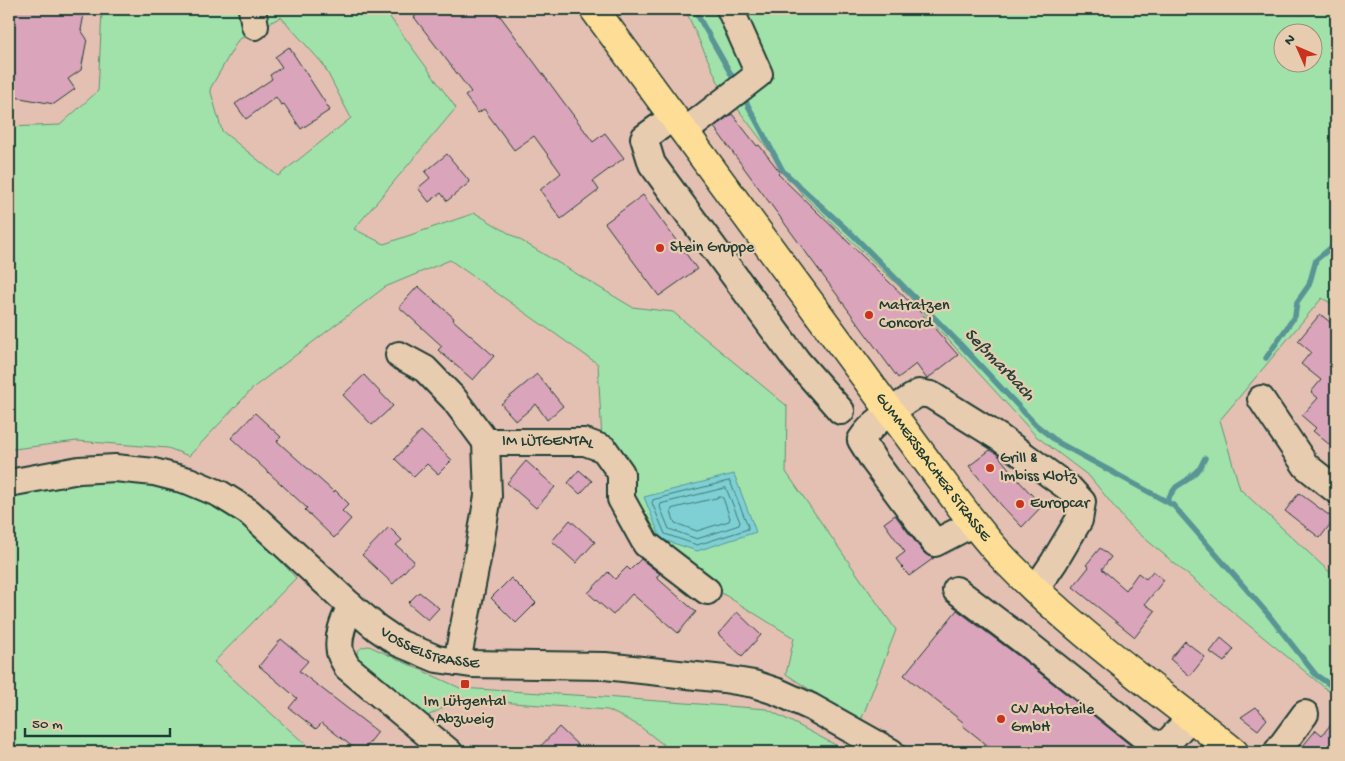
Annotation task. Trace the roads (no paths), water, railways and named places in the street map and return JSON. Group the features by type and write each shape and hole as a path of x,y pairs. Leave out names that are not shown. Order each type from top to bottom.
{"main road":[{"name":"GUMMERSBACHER STRASSE","path":"594,9 891,412 974,523 1006,561 1034,590 1092,639 1234,752"}],"street":[{"path":"730,9 759,74 719,103 678,124 644,138 652,164 797,361 841,411"},
{"name":"IM LÜTGENTAL","path":"399,355 425,369 454,399 486,442 488,496 457,662"},
{"path":"974,523 935,543 874,461 861,440 865,433 919,393 931,395 1000,438 1070,489 1082,502 1079,520 1054,562 1034,590"},
{"path":"1261,399 1306,466 1336,490"},
{"name":"IM LÜTGENTAL","path":"486,442 585,442 604,449 621,473 621,499 646,544 707,591"},
{"name":"VOSSELSTRASSE","path":"9,483 79,470 115,468 154,472 190,481 220,494 249,512 377,628 399,643 437,659 471,664 605,666 754,684 778,692 811,707 891,752"},
{"path":"956,590 1148,740 1160,746 1170,740 1191,717"},
{"path":"351,606 343,622 340,638 340,653 347,666 449,752"},
{"path":"1277,752 1305,714"}],"water":[{"path":"734,474 756,532 697,551 661,539 644,497"}],"waterway":[{"name":"Seßmarbach","path":"694,9 736,83"},
{"name":"Seßmarbach","path":"743,96 783,171 854,236 1036,425 1059,443 1173,505 1267,613 1316,675 1336,689"},
{"path":"1266,358 1295,316 1297,302 1309,285 1316,260 1334,245 1336,240"},
{"path":"1166,501 1176,487 1200,468 1205,458"}],"place":[{"name":"Stein Gruppe","path":"660,248"},
{"name":"Matratzen Concord","path":"869,315"},
{"name":"Grill & Imbiss Klotz","path":"990,468"},
{"name":"Europcar","path":"1020,504"},
{"name":"Im Lütgental Abzweig","path":"465,684"},
{"name":"CV Autoteile GmbH","path":"1001,719"}]}
